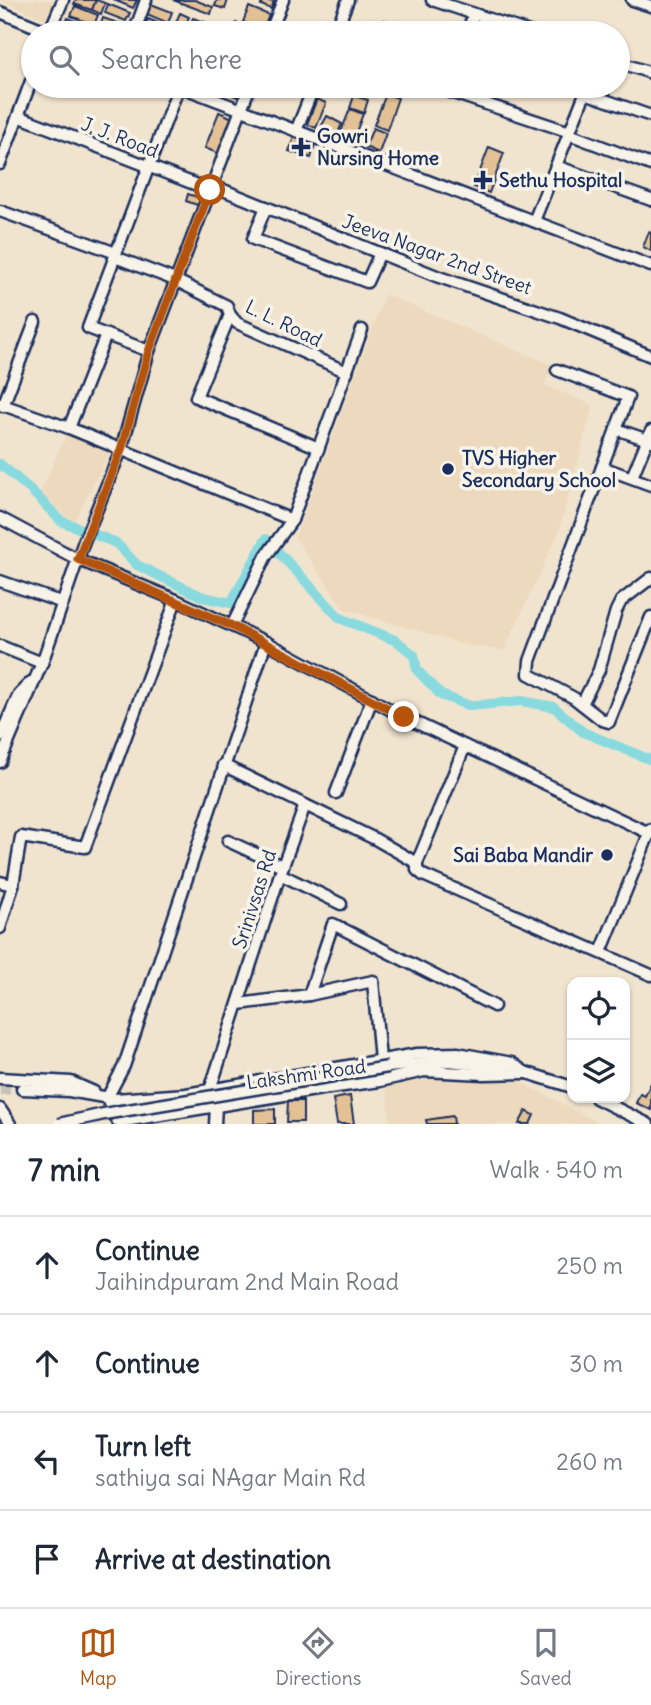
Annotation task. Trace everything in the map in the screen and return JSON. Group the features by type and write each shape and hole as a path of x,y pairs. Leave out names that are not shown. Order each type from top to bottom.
{"street":[{"path":"55,21 63,0"},
{"path":"138,21 146,0"},
{"path":"275,21 283,0"},
{"path":"340,21 348,0"},
{"path":"432,0 495,21"},
{"path":"632,0 651,6"},
{"path":"0,12 21,21"},
{"path":"471,21 474,14"},
{"path":"630,66 651,73"},
{"path":"0,164 25,98"},
{"path":"149,351 88,328 175,98"},
{"path":"208,98 651,266"},
{"path":"0,762 42,663 84,541 121,450 149,351 245,98"},
{"path":"296,131 309,98"},
{"path":"467,98 651,165"},
{"path":"534,221 583,98"},
{"path":"608,98 651,116"},
{"name":"J. J. Road","path":"18,116 211,188"},
{"path":"556,166 651,200"},
{"name":"Jeeva Nagar 2nd Street","path":"211,188 266,207 439,278 560,317 651,356"},
{"path":"266,207 253,239 367,282 380,253"},
{"name":"L. L. Road","path":"0,211 176,280 227,306 237,323 347,372"},
{"path":"230,315 196,397 319,448"},
{"path":"35,322 2,405 69,428 292,520"},
{"path":"232,626 266,556 292,520 362,330"},
{"path":"69,428 106,335"},
{"path":"557,370 628,397 528,669 529,674 609,722 651,617"},
{"path":"616,429 650,437 632,477"},
{"path":"602,467 651,485"},
{"path":"0,518 78,559 266,642 465,746 650,832 601,952"},
{"path":"582,704 599,670 621,601 651,578"},
{"path":"0,581 63,604"},
{"path":"0,928 13,885 21,837 85,847 176,600"},
{"path":"0,1078 71,1082 107,1098 124,1066 266,642"},
{"path":"0,646 42,663"},
{"path":"0,737 4,719 19,694 36,676"},
{"path":"336,793 372,699"},
{"path":"465,746 417,863 417,870 423,875 651,975"},
{"path":"223,765 417,863"},
{"name":"Srinivsas Rd","path":"209,1090 305,805"},
{"path":"228,841 341,904"},
{"path":"0,882 13,885"},
{"path":"309,995 333,924 494,1006"},
{"path":"60,1124 384,1063 373,981 309,995 239,1004"},
{"name":"Lakshmi Road","path":"22,1089 69,1091 107,1098 186,1094 384,1063 450,1060 526,1073 567,1085"},
{"name":"Lakshmi Road","path":"107,1098 118,1122 146,1121 215,1106 424,1072 526,1073"},
{"path":"606,1103 648,1124"},
{"path":"215,1106 215,1124"},
{"path":"0,1109 10,1124"}],"shaded area":[{"path":"0,0 74,0 65,21 49,21"},
{"name":"TVS Higher Secondary School","path":"385,294 552,365 545,385 593,405 559,532 504,651 465,645 344,609 295,538"},
{"path":"69,428 111,451 73,523 40,493"},
{"path":"409,1079 517,1080 601,1124 390,1124 386,1085"}],"building":[{"path":"76,0 96,0 92,10 74,4"},
{"path":"96,0 105,3 101,14 92,10"},
{"path":"114,0 137,0 133,8"},
{"path":"173,0 195,0 213,7 211,14"},
{"path":"217,0 228,0 225,9 215,6"},
{"path":"264,0 274,2 271,9 261,5"},
{"path":"108,4 130,13 126,21 105,13"},
{"path":"151,4 172,12 169,21 147,14"},
{"path":"75,6 98,15 96,21 84,21 71,16"},
{"path":"249,7 269,15 267,21 243,21"},
{"path":"180,13 189,17 187,21 176,21"},
{"path":"353,98 368,100 364,113 350,108"},
{"path":"384,98 398,98 387,130 374,125"},
{"path":"317,99 326,103 316,128 307,124"},
{"path":"350,109 363,114 352,142 339,137"},
{"path":"219,112 233,118 219,154 205,148"},
{"path":"327,116 342,124 337,135 321,127"},
{"path":"373,128 386,133 379,153 365,147"},
{"path":"294,137 315,144 311,158 289,151"},
{"path":"489,147 504,153 489,193 474,187"},
{"path":"188,194 203,199 200,206 186,201"},
{"path":"649,232 651,233 651,251 643,247"},
{"path":"651,1083 651,1110 636,1103 640,1094 645,1096"},
{"path":"350,1096 354,1124 337,1124 333,1099"},
{"path":"288,1101 303,1101 303,1122 287,1122"},
{"path":"275,1109 275,1124 254,1124 254,1110"},
{"path":"526,1111 534,1115 530,1124 519,1124"},
{"path":"453,1116 454,1124 427,1124 426,1120"}],"waterway":[{"path":"0,464 32,491 61,521 116,543 137,565 203,597 231,603 266,539 340,618 397,641 414,655 417,670 441,695 470,706 521,701 554,707 583,732 651,760"}],"tunnel":[{"path":"0,1090 22,1089"}],"place":[{"name":"Gowri Nursing Home","path":"301,147"},
{"name":"Sethu Hospital","path":"483,180"},
{"name":"TVS Higher Secondary School","path":"448,469"},
{"name":"Sai Baba Mandir","path":"607,855"}],"route":[{"path":"210,190 149,351 121,450 78,559 266,642 404,717"}]}
